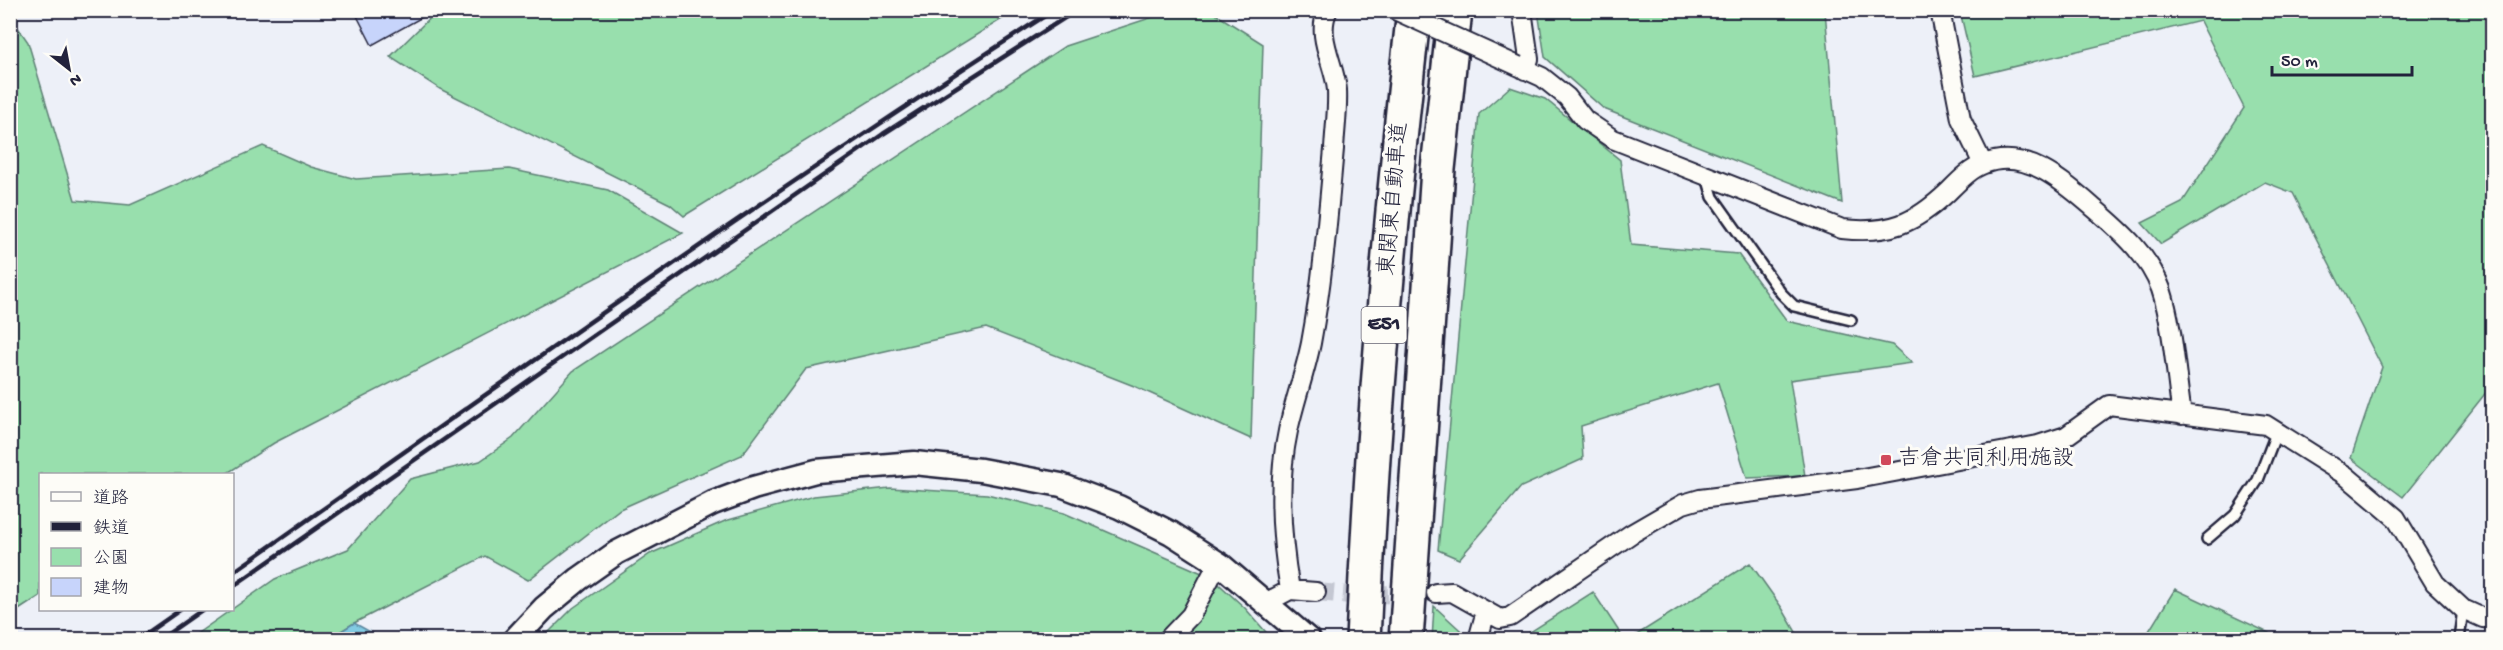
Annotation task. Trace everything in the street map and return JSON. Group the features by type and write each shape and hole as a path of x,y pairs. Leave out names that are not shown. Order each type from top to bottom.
{"highway":[{"name":"東関東自動車道","path":"1363,639 1369,491 1394,196 1414,10"},
{"name":"東関東自動車道","path":"1406,639 1437,180 1455,10"}],"street":[{"path":"1290,590 1281,500 1283,460 1288,431 1311,345 1328,221 1337,107 1336,87 1326,49 1324,18 1328,10"},
{"path":"1395,10 1542,77 1567,97 1585,120 1613,139 1842,229 1871,232 1901,225 1930,210 1968,173 1983,164 2000,160 2021,161 2044,170 2060,179 2127,236 2152,270 2161,290 2182,415"},
{"path":"1522,10 1529,59 1522,68"},
{"path":"1940,10 1961,119 1983,164"},
{"path":"1436,593 1452,592 1500,619 1510,617 1630,534 1683,504 1700,499 1857,478 2038,445 2066,436 2109,405 2266,424 2345,475 2396,518 2435,583 2463,609 2483,618 2493,619"},
{"path":"514,639 544,608 579,579 653,532 713,503 753,488 816,471 914,463 981,471 1061,485 1119,507 1171,533 1218,562 1309,639"},
{"path":"1167,639 1191,615 1218,562"},
{"path":"1266,602 1290,590 1316,592"},
{"path":"1478,639 1486,611"}],"lane":[{"path":"1707,177 1713,197 1781,293 1794,306 1851,320"},
{"path":"2207,539 2235,515 2258,480 2277,431"},
{"path":"2459,639 2463,609"}],"green space":[{"path":"1174,10 1211,11 1263,44 1251,439 1134,386 986,328 806,369 742,455 620,509 528,580 485,556 354,623 328,639 188,640 229,611 234,611 234,608 275,579 348,549 410,479 480,461 513,438 573,371 1065,46"},
{"path":"437,11 1015,11 684,216 670,204 440,89 390,57"},
{"path":"1538,11 1825,11 1842,203 1604,109 1545,57"},
{"path":"1960,11 2492,11 2492,385 2403,497 2351,458 2382,367 2293,193 2265,182 2161,244 2142,223 2182,203 2244,108 2200,21 1975,76"},
{"path":"10,16 28,42 75,200 130,205 263,146 311,167 356,179 509,169 608,190 683,233 274,443 228,473 39,473 39,597 11,615"},
{"path":"1510,87 1545,99 1620,160 1631,245 1738,254 1787,321 1892,345 1912,363 1790,380 1805,476 1747,478 1718,383 1581,426 1583,459 1521,487 1459,559 1438,550 1479,114"},
{"path":"890,488 987,494 1064,513 1211,577 1245,608 1272,639 541,640 573,608 650,554 725,521 814,496"},
{"path":"1750,563 1782,608 1800,639 1630,639"},
{"path":"2175,589 2269,633 2273,639 2144,639"},
{"path":"1593,592 1624,639 1519,639"},
{"path":"1434,606 1470,639 1432,640"}],"water":[{"path":"354,623 383,639 329,639"}],"building":[{"path":"354,10 435,10 372,45"}],"tunnel":[{"path":"1316,592 1351,595 1436,593"}],"railway":[{"path":"234,572 743,216 1054,10"},
{"path":"234,586 883,134 1077,10"},
{"path":"137,640 179,611"},
{"path":"159,640 201,611"}],"place":[{"name":"吉倉共同利用施設","path":"1886,460"}]}
